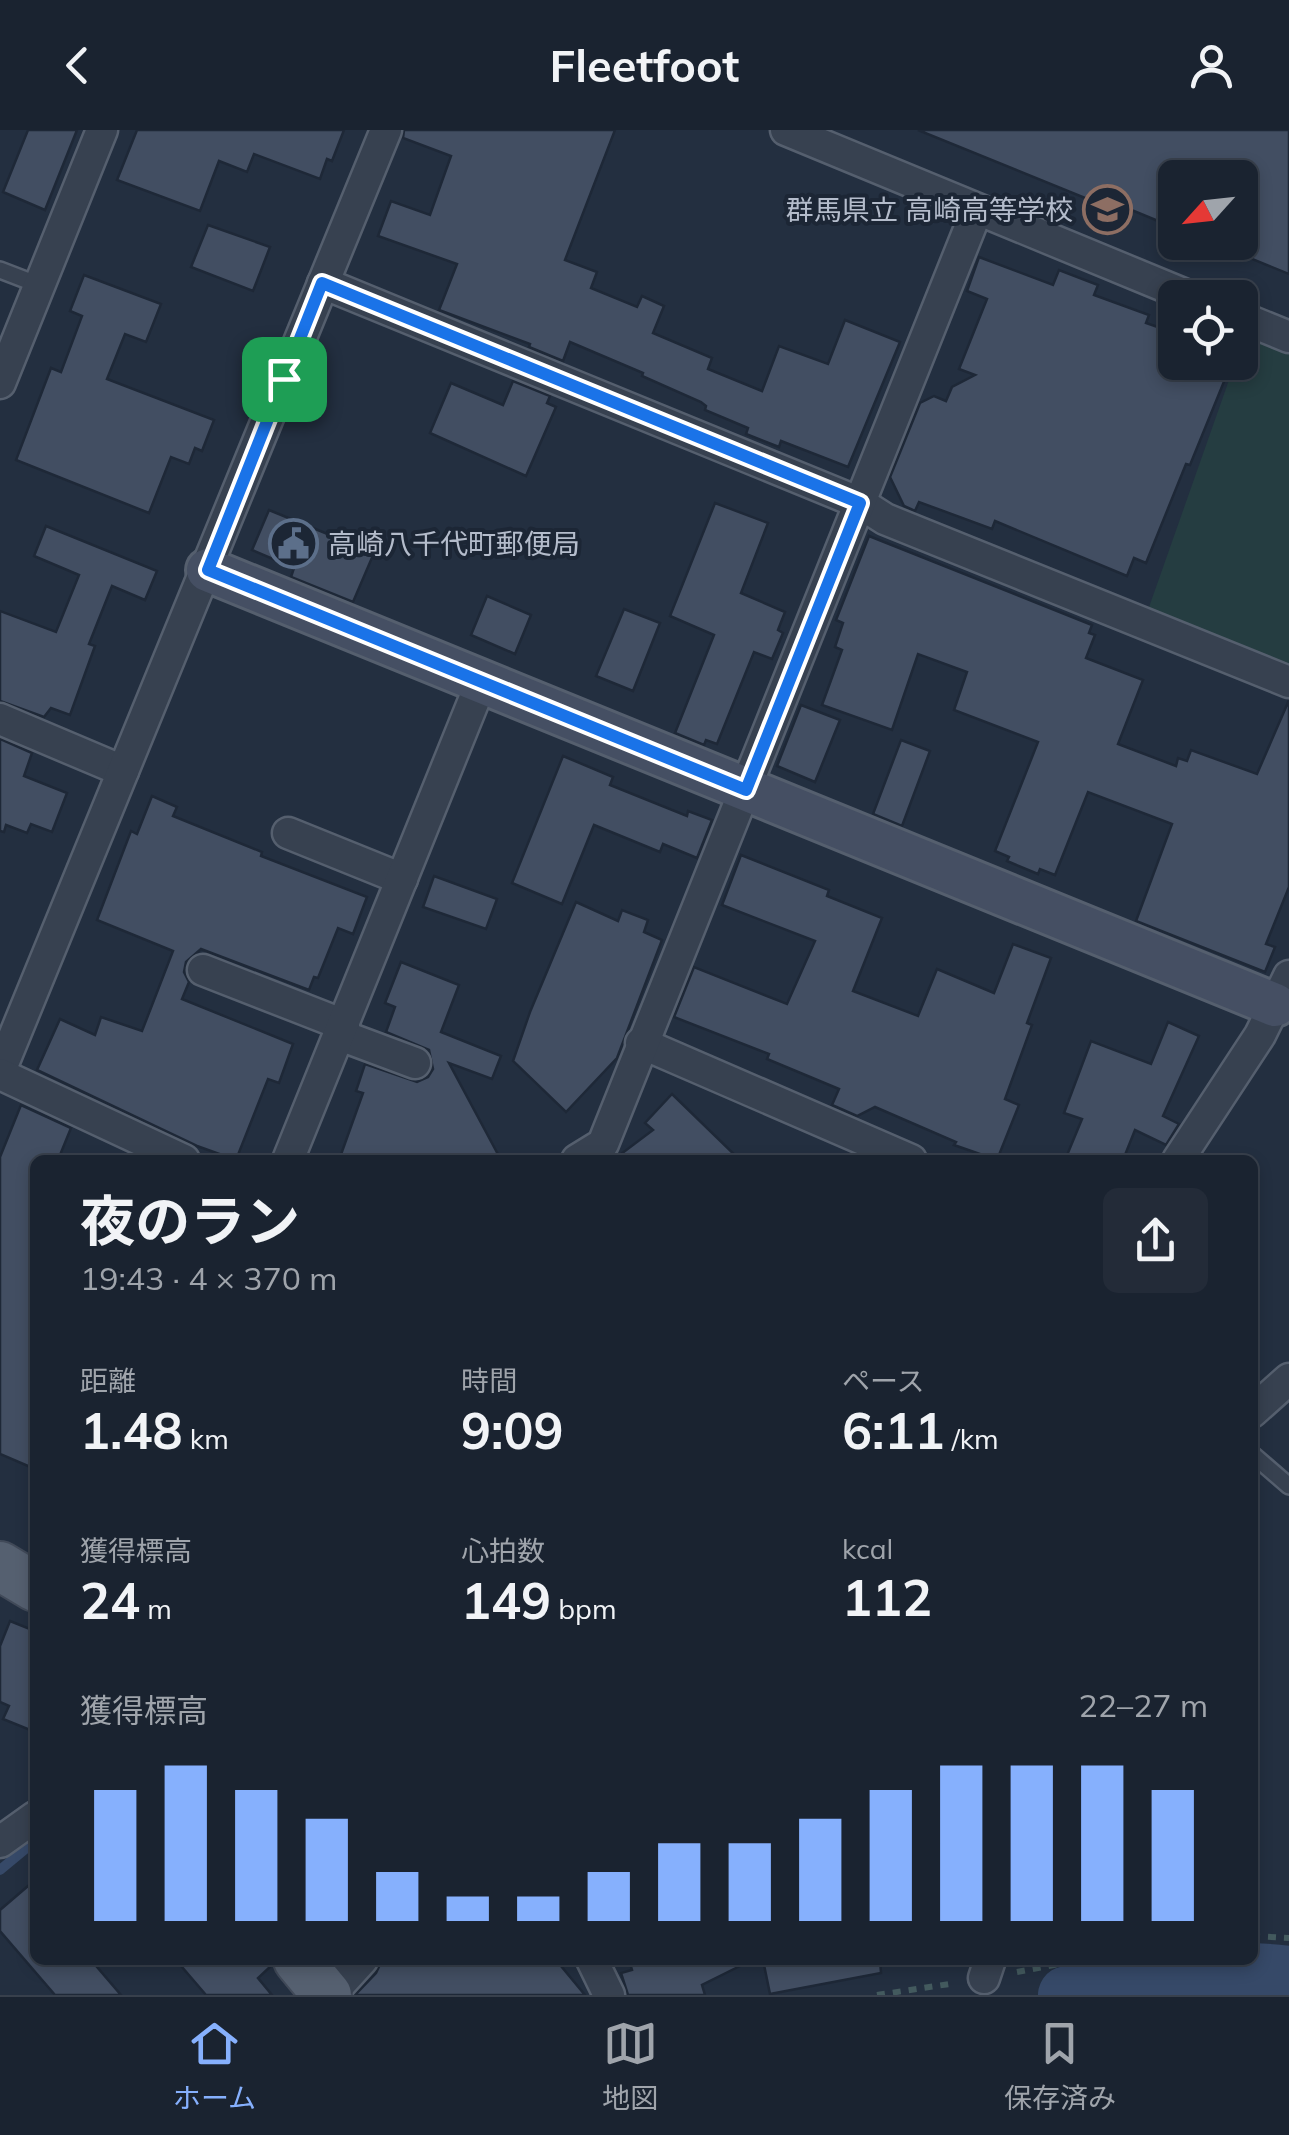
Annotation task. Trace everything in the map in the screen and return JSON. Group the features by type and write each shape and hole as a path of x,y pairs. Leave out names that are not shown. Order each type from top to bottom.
{"main road":[{"path":"0,1566 30,1584"},
{"path":"302,1965 328,1995"}],"street":[{"path":"0,382 7,347 39,286 102,130"},
{"path":"174,1155 0,1072 386,130"},
{"path":"786,130 1158,284"},
{"path":"585,1155 603,1144 977,210"},
{"path":"322,283 860,503 885,519 1289,682"},
{"path":"1258,324 1289,337"},
{"path":"208,570 746,790 1284,997 1181,1155"},
{"path":"290,1155 481,683"},
{"path":"0,720 123,771"},
{"path":"288,833 402,878"},
{"path":"202,970 415,1063"},
{"path":"642,1044 899,1155"},
{"path":"1258,1407 1289,1379"},
{"path":"0,1842 30,1821"},
{"path":"328,1995 357,1965"},
{"path":"598,1965 609,1995"}],"lane":[{"path":"0,270 39,286"},
{"path":"1258,1459 1289,1486"}],"path":[{"path":"1258,1936 1289,1938"}],"green space":[{"path":"1258,339 1289,352 1289,668 1148,610 1229,380 1258,380"}],"building":[{"path":"28,130 77,130 45,210 3,192"},
{"path":"137,130 344,130 320,179 254,154 247,172 219,161 200,211 117,180"},
{"path":"404,130 615,130 565,260 597,272 591,288 637,307 642,296 664,306 653,333 712,358 708,369 762,391 779,346 828,364 845,320 900,342 848,467 781,441 779,447 746,434 748,428 705,410 701,402 570,342 563,361 529,347 530,344 439,310 457,264 378,236 391,201 430,215 451,156 403,138"},
{"path":"918,130 1289,130 1289,274 1255,260 1258,260 1258,160 1158,160 1158,221 1115,203 1112,209"},
{"path":"208,225 270,247 253,291 191,267"},
{"path":"979,257 1053,285 1059,270 1098,285 1094,295 1149,315 1146,323 1158,327 1158,380 1225,380 1146,563 1134,558 1127,576 995,521 992,529 919,502 915,511 904,506 890,477 920,403 934,396 946,401 952,387 975,375 959,369 987,299 967,291"},
{"path":"84,275 161,304 146,342 125,334 107,379 214,420 202,451 195,448 189,464 171,457 149,513 16,460 51,368 61,372 82,316 70,311"},
{"path":"513,381 550,396 547,403 556,407 526,476 430,433 451,383 503,405"},
{"path":"715,503 768,523 741,593 785,612 778,630 783,633 772,659 754,652 717,744 706,740 704,745 675,733 714,635 670,616"},
{"path":"269,510 374,553 353,602 291,577 294,568 252,550"},
{"path":"46,526 157,571 145,600 112,586 89,644 95,646 70,715 51,708 44,717 0,701 0,611 56,632 79,575 34,556"},
{"path":"869,536 1092,625 1089,633 1095,635 1086,658 1143,680 1118,744 1176,766 1178,758 1187,761 1191,750 1257,774 1289,700 1289,887 1266,944 1275,947 1265,972 1136,921 1172,824 1088,792 1055,875 1040,869 1038,874 1007,861 1009,857 995,851 1038,742 954,710 967,672 918,654 892,730 822,705 842,650 835,647 843,623 836,620"},
{"path":"487,596 531,615 515,654 471,635"},
{"path":"624,609 660,623 633,691 596,676"},
{"path":"801,705 840,720 815,782 777,766"},
{"path":"0,739 32,753 24,776 67,793 52,832 31,824 27,833 6,825 4,832 0,831"},
{"path":"901,740 930,751 902,826 873,814"},
{"path":"563,756 613,777 610,785 687,816 688,811 712,820 697,858 663,844 660,852 594,825 562,904 512,883"},
{"path":"152,796 177,807 173,816 262,852 261,856 367,897 353,934 338,928 318,978 314,977 309,990 201,949 186,962 184,972 189,982 182,999 293,1044 279,1083 268,1079 238,1155 222,1155 197,1146 37,1070 60,1019 95,1035 101,1017 142,1031 173,951 97,920 131,831 137,834"},
{"path":"741,855 829,890 827,896 882,918 853,991 918,1016 937,969 994,993 1013,944 1051,958 1005,1099 1019,1105 999,1155 983,1155 954,1145 956,1142 875,1107 857,1116 832,1105 839,1089 767,1059 769,1054 674,1017 694,967 787,1004 815,941 722,905"},
{"path":"434,876 497,899 486,929 423,907"},
{"path":"576,902 618,921 622,910 648,920 644,932 662,940 617,1058 566,1112 513,1061"},
{"path":"401,962 459,985 441,1032 501,1056 492,1079 449,1063 498,1155 341,1155 363,1093 356,1091 365,1064 417,1082 428,1077 433,1069 429,1050 386,1032 395,1007 385,1003"},
{"path":"1168,1022 1199,1036 1163,1116 1179,1124 1166,1145 1135,1130 1125,1155 1067,1155 1082,1119 1064,1113 1091,1041 1151,1064"},
{"path":"672,1094 735,1155 620,1155 653,1130 645,1123"},
{"path":"21,1105 71,1128 60,1155 30,1155 30,1467 0,1454 0,1157"},
{"path":"10,1621 30,1629 30,1730 3,1719 9,1706 0,1702 0,1646"},
{"path":"30,1884 30,1965 95,1965 121,1995 55,1995 0,1931 0,1910"},
{"path":"180,1965 271,1965 258,1978 272,1995 206,1995"},
{"path":"380,1965 560,1965 585,1995 355,1995"},
{"path":"630,1965 742,1965 702,1985 705,1995 628,1995 621,1973 632,1970"},
{"path":"764,1965 880,1965 881,1973 770,1994"}],"waterway":[{"path":"0,1870 30,1845"},
{"path":"1067,1995 1206,1974 1289,1975"}],"place":[{"name":"群馬県立 高崎高等学校","path":"1108,210"},
{"name":"高崎八千代町郵便局","path":"293,544"}],"route":[{"path":"322,283 860,503 746,790 208,570 284,379 322,283"}]}
